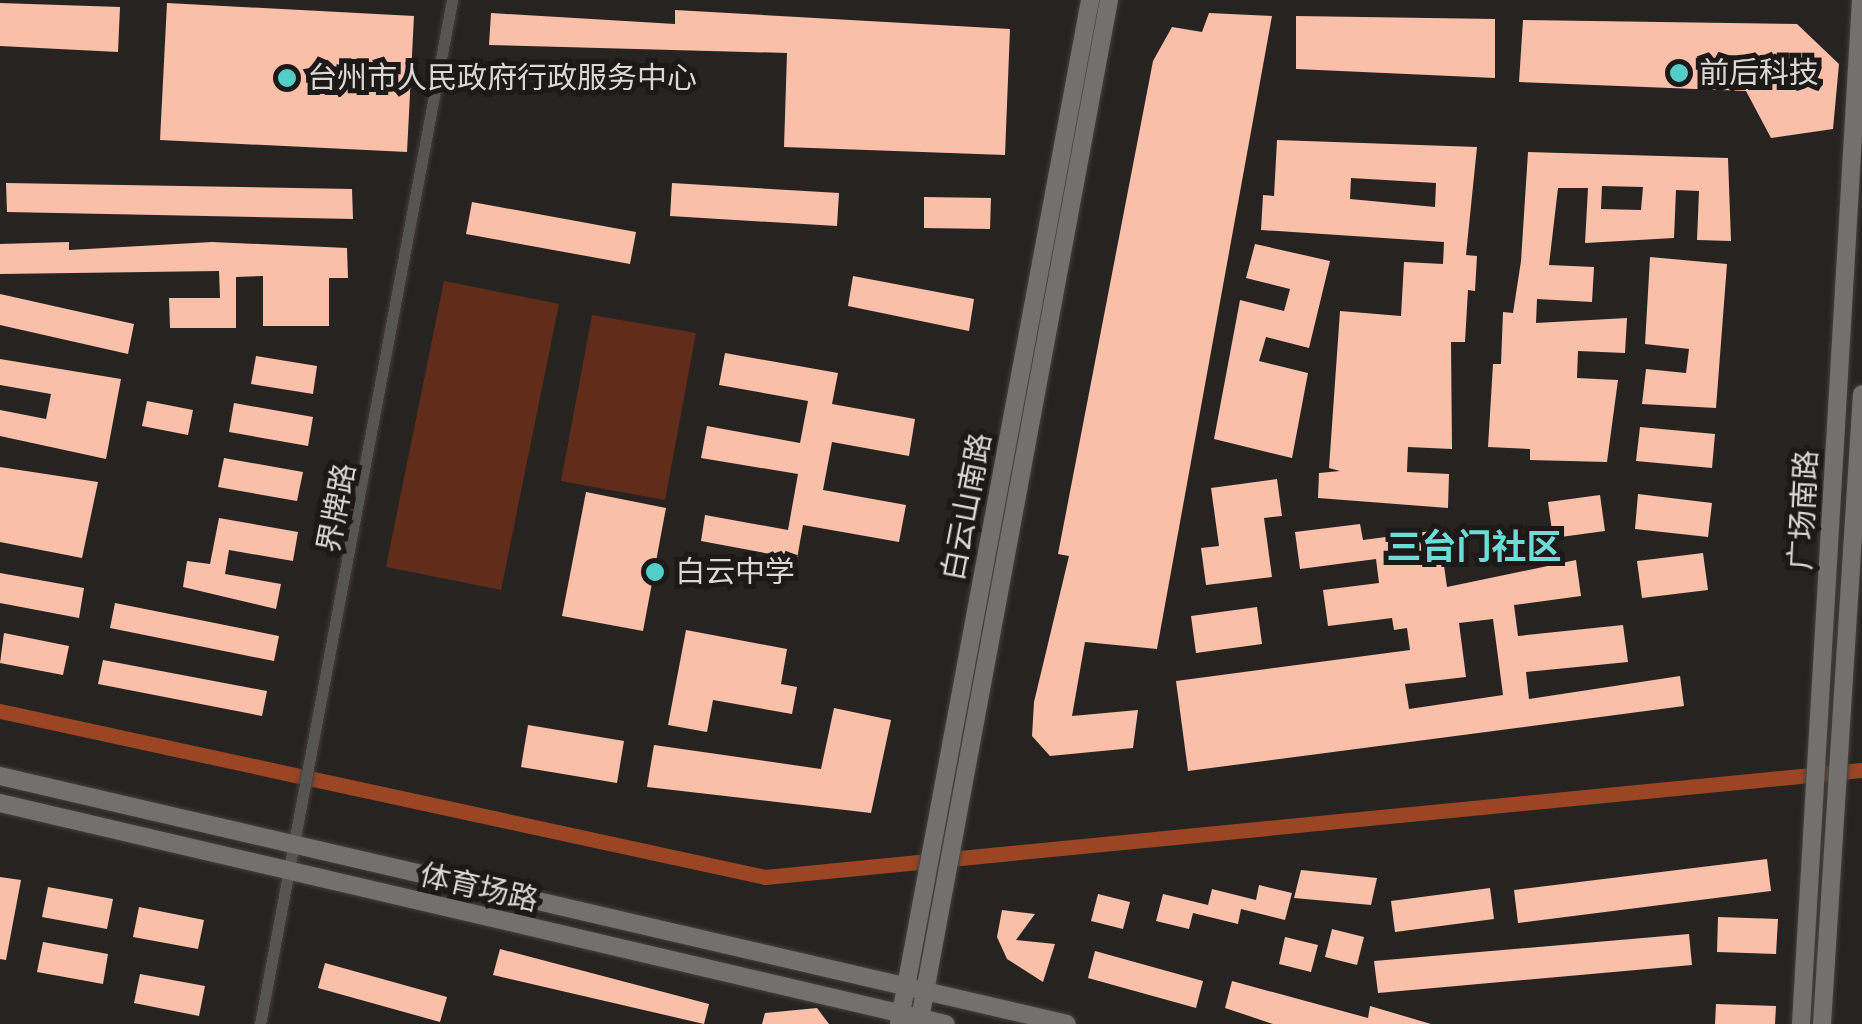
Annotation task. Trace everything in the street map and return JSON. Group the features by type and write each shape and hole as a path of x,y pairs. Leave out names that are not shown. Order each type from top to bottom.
{"main road":[{"name":"白云山南路","path":"900,1019 1090,0"},
{"name":"白云山南路","path":"920,1021 1109,0"},
{"name":"广场南路","path":"1802,1024 1861,0"},
{"name":"广场南路","path":"1822,1024 1862,394"},
{"name":"体育场路","path":"0,776 1067,1024"},
{"name":"体育场路","path":"0,803 900,1019 946,1024"}],"street":[{"name":"界牌路","path":"260,1024 298,847 452,0"}],"shaded area":[{"path":"444,281 559,304 501,590 386,567"},
{"path":"592,315 696,333 665,500 561,481"}],"building":[{"path":"0,3 120,7 118,52 0,46"},
{"name":"台州市人民政府行政服务中心","path":"167,3 414,16 407,152 160,140"},
{"path":"675,10 1010,29 1005,155 784,147 787,53 489,45 491,13 675,24"},
{"path":"1209,13 1272,16 1157,649 1085,642 1072,716 1138,710 1133,748 1050,756 1032,736 1034,702 1069,556 1058,554 1153,61 1172,27 1202,32"},
{"path":"1296,16 1495,19 1495,78 1296,69"},
{"name":"前后科技","path":"1523,20 1797,24 1839,64 1833,129 1771,138 1746,91 1519,82"},
{"path":"1277,140 1477,147 1466,255 1477,256 1475,291 1468,290 1465,342 1451,342 1452,449 1408,447 1407,472 1449,474 1448,508 1318,498 1319,473 1340,471 1329,468 1340,311 1401,316 1404,262 1443,264 1444,242 1261,230 1263,195 1274,196","holes":["1351,178 1436,183 1435,207 1350,199"]},
{"path":"1528,152 1728,158 1731,241 1697,240 1699,191 1676,190 1674,238 1585,243 1588,188 1558,188 1549,265 1594,267 1592,302 1537,299 1536,323 1627,318 1625,353 1578,351 1577,378 1618,380 1607,462 1530,460 1530,449 1488,447 1493,364 1501,364 1503,312 1513,313 1521,261","holes":["1602,186 1643,187 1641,210 1601,209"]},
{"path":"6,183 352,189 353,219 7,212"},
{"path":"672,183 839,193 837,226 670,216"},
{"path":"924,197 991,198 990,229 924,228"},
{"path":"472,202 636,232 630,264 466,234"},
{"path":"69,242 69,250 212,242 347,248 348,278 329,278 329,326 263,326 263,276 236,277 236,328 170,328 169,298 220,298 219,271 0,274 0,244"},
{"path":"1255,244 1330,261 1309,348 1266,337 1259,361 1308,373 1292,458 1214,439 1240,300 1284,311 1290,289 1246,278"},
{"path":"1650,257 1727,264 1716,408 1642,404 1646,369 1686,373 1689,349 1645,344"},
{"path":"853,276 974,299 969,331 848,306"},
{"path":"0,294 134,324 128,354 0,325"},
{"path":"725,353 838,373 832,404 915,419 909,456 832,442 823,490 906,505 899,542 803,525 797,559 701,541 705,515 788,530 798,474 701,458 707,426 800,443 808,401 719,385"},
{"path":"256,356 317,366 313,394 251,384"},
{"path":"0,359 121,379 106,459 0,436 0,410 46,419 51,394 0,385"},
{"path":"147,401 193,410 188,435 142,426"},
{"path":"234,403 313,417 308,446 229,432"},
{"path":"1640,427 1715,434 1712,468 1636,461"},
{"path":"224,458 303,472 297,501 218,487"},
{"path":"0,467 98,482 82,558 0,542"},
{"path":"1277,479 1282,516 1264,518 1272,577 1206,585 1201,548 1219,546 1211,488"},
{"path":"586,492 666,508 643,631 562,616"},
{"path":"1638,494 1712,503 1708,537 1635,529"},
{"path":"1600,495 1605,531 1553,538 1548,502"},
{"path":"219,518 298,532 293,561 229,550 225,574 281,584 276,609 183,587 187,561 210,564"},
{"path":"1360,524 1363,540 1439,530 1447,587 1576,560 1581,596 1514,605 1518,636 1623,625 1628,662 1526,672 1529,699 1680,676 1684,706 1188,771 1176,681 1410,650 1407,628 1394,630 1392,618 1328,626 1323,590 1379,583 1376,559 1300,569 1295,532","holes":["1493,619 1503,695 1409,709 1405,684 1466,677 1459,623"]},
{"path":"1703,553 1708,590 1642,598 1637,561"},
{"path":"0,573 84,588 79,618 0,603"},
{"path":"115,603 279,636 274,661 110,628"},
{"path":"1257,607 1262,644 1196,653 1191,616"},
{"path":"686,630 787,649 781,684 797,687 792,714 713,700 707,732 668,725"},
{"path":"4,633 69,646 63,675 0,663"},
{"path":"103,660 267,691 262,716 98,684"},
{"path":"834,708 891,720 871,813 647,787 654,745 821,769"},
{"path":"528,725 624,741 617,783 521,767"},
{"path":"1767,859 1771,891 1518,923 1514,890"},
{"path":"1301,870 1377,878 1371,905 1294,898"},
{"path":"0,877 21,880 6,960 0,959"},
{"path":"1259,885 1292,893 1285,920 1241,909 1238,924 1193,913 1189,929 1156,921 1163,894 1208,905 1212,889 1256,900"},
{"path":"48,887 113,899 107,929 42,917"},
{"path":"1490,888 1494,919 1395,932 1391,901"},
{"path":"1098,894 1130,902 1123,929 1091,921"},
{"path":"139,907 204,920 198,949 133,937"},
{"path":"1002,910 1035,914 1016,940 1055,944 1043,982 1007,959 997,937"},
{"path":"1718,917 1778,919 1776,954 1717,952"},
{"path":"1332,929 1364,937 1357,965 1325,957"},
{"path":"1689,934 1692,965 1378,993 1374,961"},
{"path":"1285,937 1318,945 1311,972 1279,964"},
{"path":"43,942 108,954 103,984 37,972"},
{"path":"500,949 709,1004 704,1024 493,975"},
{"path":"1095,951 1203,981 1196,1008 1088,978"},
{"path":"325,963 447,997 440,1022 318,988"},
{"path":"140,974 205,986 199,1016 134,1003"},
{"path":"1232,981 1368,1018 1370,1006 1431,1024 1273,1024 1225,1008"},
{"path":"1716,1004 1776,1006 1775,1024 1715,1024"},
{"path":"817,1008 829,1024 762,1024 765,1013"}],"waterway":[{"path":"0,711 765,877 1862,770"}],"place":[{"name":"前后科技","path":"1679,73"},
{"name":"台州市人民政府行政服务中心","path":"287,78"},
{"name":"白云中学","path":"655,572"}],"district":[{"name":"三台门社区","path":"1474,547"}]}
